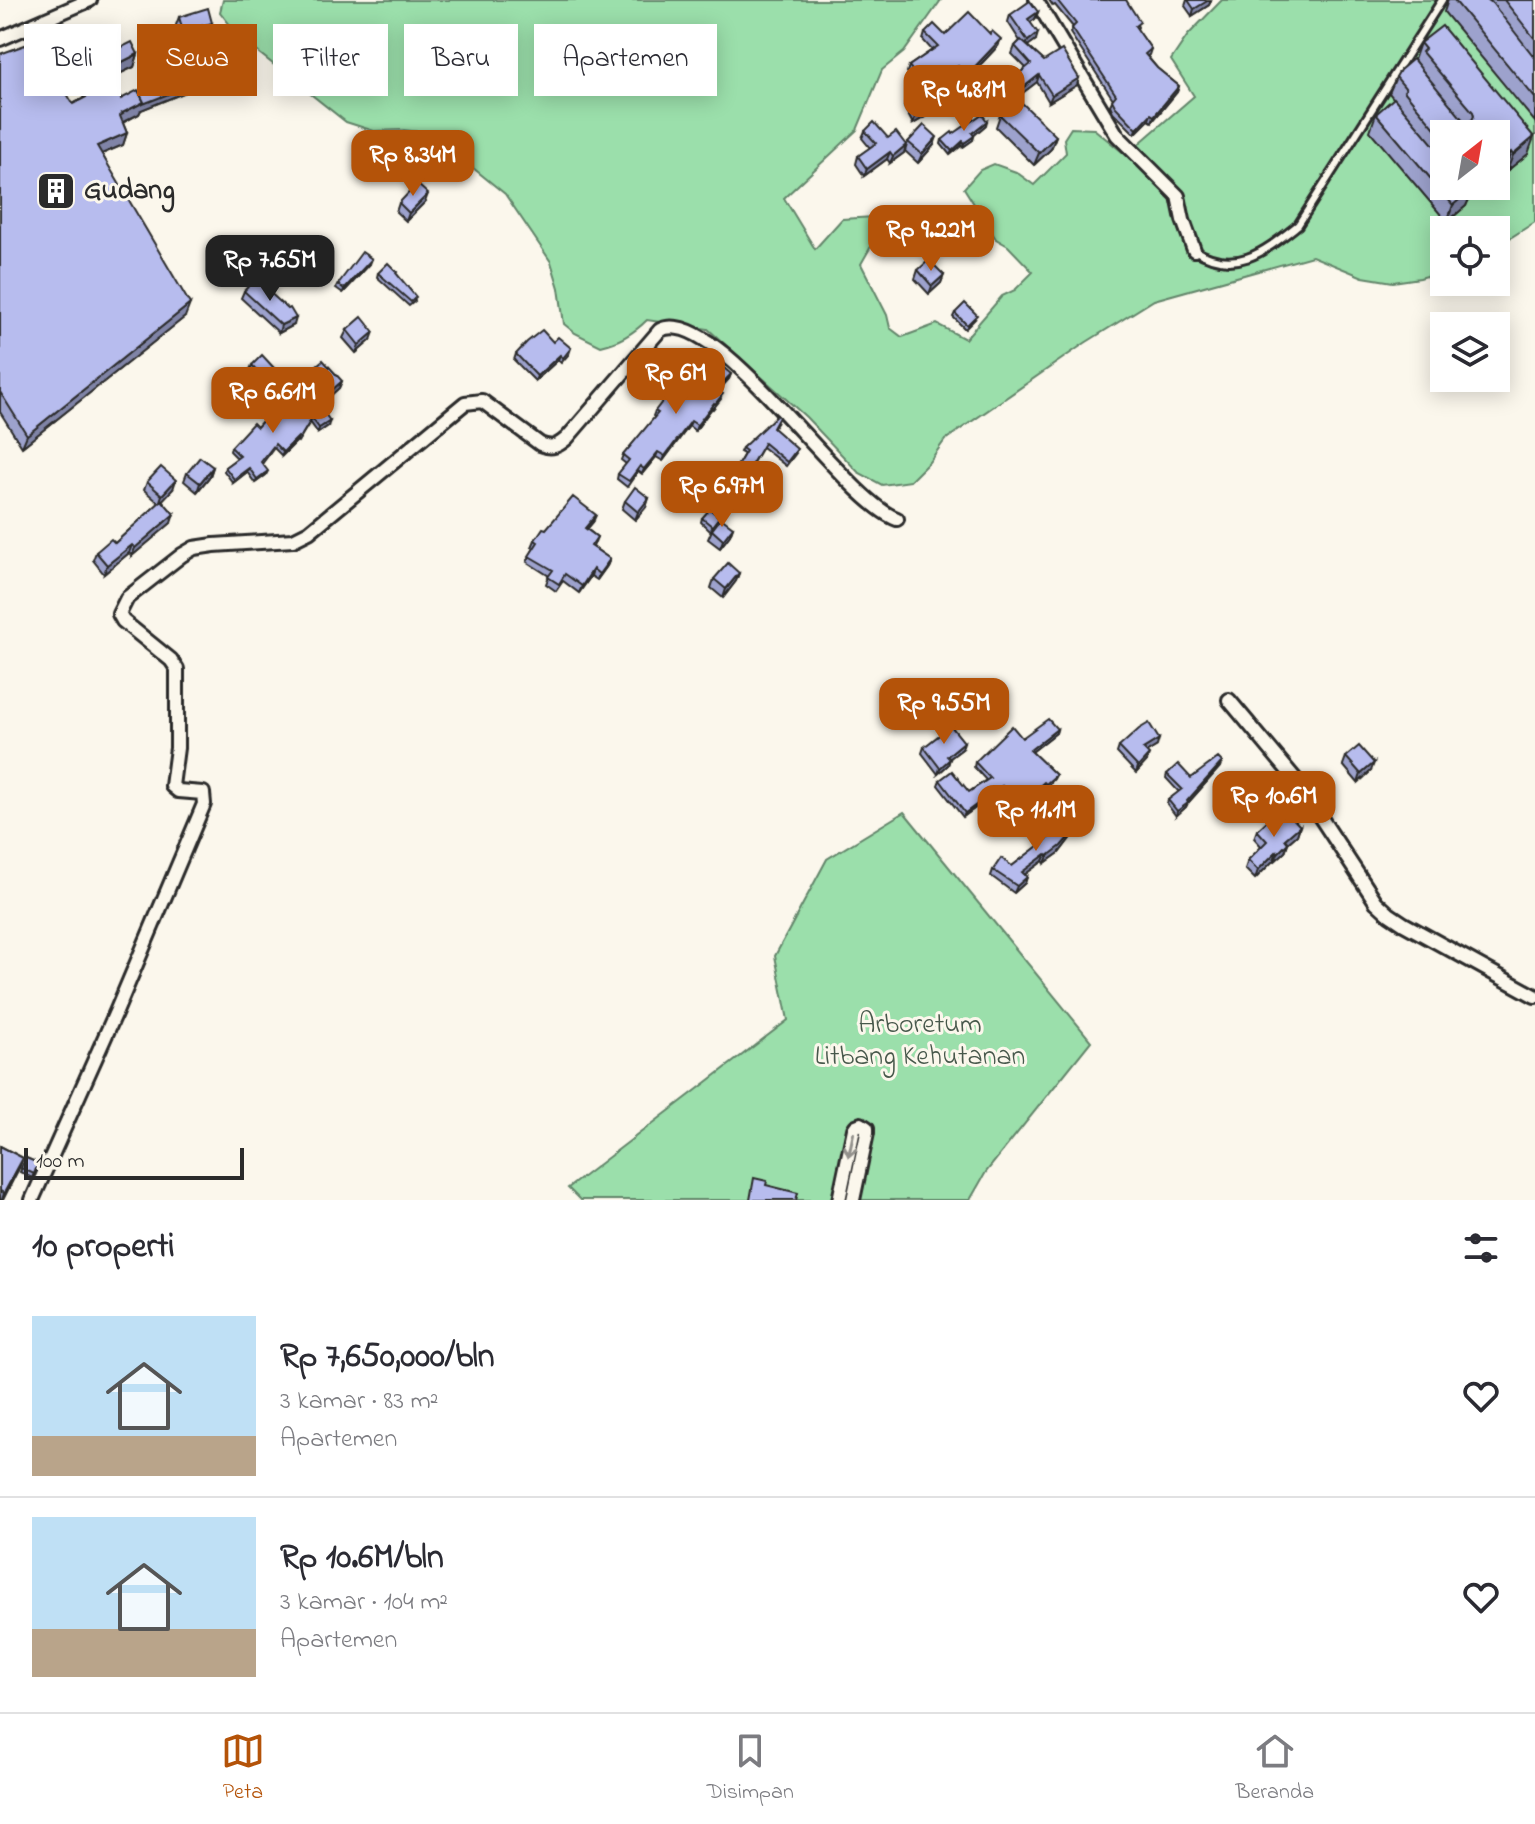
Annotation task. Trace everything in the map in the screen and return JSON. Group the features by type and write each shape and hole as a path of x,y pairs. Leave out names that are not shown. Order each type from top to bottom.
{"street":[{"path":"0,39 90,0"},
{"path":"1036,0 1117,135 1178,196 1194,250"},
{"path":"32,1200 204,804 203,793 178,791 172,786 177,748 177,669 171,660 123,621 120,608 127,598 194,548 293,540 309,532 465,403 482,401 540,444 548,448 558,445 665,327 686,330 724,355 775,401 871,503 897,519"},
{"path":"1229,700 1296,780 1376,902 1404,924 1535,996"},
{"path":"839,1200 854,1129 861,1124 865,1125 867,1133 853,1200"}],"lane":[{"path":"1194,250 1217,260 1241,260 1265,251 1298,225 1442,0"},
{"path":"1431,17 1441,29"},
{"path":"1403,62 1413,73"},
{"path":"1381,97 1390,108"}],"green space":[{"path":"223,0 941,0 904,52 882,70 857,130 784,198 815,249 842,219 874,217 882,227 861,264 887,315 890,328 902,337 937,324 965,339 1002,296 1015,290 1033,272 1008,246 996,239 964,188 980,170 994,164 1016,172 1034,185 1066,153 1064,139 1071,128 1094,129 1126,155 1194,96 1171,60 1188,35 1222,0 1535,0 1535,222 1510,238 1510,216 1430,216 1430,275 1420,278 1393,282 1363,277 1312,256 1154,300 1085,343 945,440 910,481 882,485 858,472 806,417 708,329 647,320 626,336 601,346 575,333 564,324 559,288 551,262 505,194 430,133 374,131 346,122 313,96 388,96 388,24 273,24 273,64 257,51 257,24 229,24 220,12"},
{"name":"Arboretum Litbang Kehutanan","path":"904,812 1091,1041 986,1172 970,1200 580,1200 568,1188 788,1020 775,956 827,859"}],"building":[{"path":"1057,0 1126,0 1140,22 1135,26 1151,49 1145,54 1179,86 1154,116 1151,114 1137,129 1115,106 1112,100 1116,95 1072,28 1076,24"},
{"path":"1188,0 1209,0 1194,9"},
{"path":"1454,0 1488,0 1492,3 1535,58 1535,98"},
{"path":"1504,0 1535,0 1535,39"},
{"path":"1030,1 1038,12 1028,19 1038,33 1028,41 1010,15"},
{"path":"208,8 212,23 181,24 179,17"},
{"path":"969,12 990,34 992,31 1001,39 967,75 958,66 938,80 948,90 915,117 906,100 926,89 909,66 938,46 925,33 934,24 945,35"},
{"path":"1442,26 1534,137 1513,155 1510,153 1510,120 1472,120 1473,112 1422,52 1425,49 1420,43"},
{"path":"1021,40 1044,61 1062,50 1079,78 1052,95 1039,75 1015,94 1006,84 1031,64 1015,46"},
{"name":"Gudang","path":"132,42 137,54 121,62 121,48"},
{"name":"Gudang","path":"24,45 24,96 68,96 73,104 88,96 119,96 121,99 137,91 137,96 141,96 144,102 120,116 127,133 97,146 190,304 27,435 0,392 0,54"},
{"path":"1413,59 1463,120 1430,122 1404,91 1406,89 1396,77"},
{"path":"141,96 163,96 143,104"},
{"path":"1017,98 1056,136 1039,153 1000,115"},
{"path":"1394,98 1430,140 1430,178 1376,114"},
{"path":"982,114 987,121 972,133 974,136 952,151 942,140 952,132"},
{"path":"874,122 888,138 896,132 906,145 893,156 890,152 867,169 858,156 876,143 865,131"},
{"path":"924,125 937,137 922,154 908,142"},
{"path":"417,184 428,194 409,213 399,203"},
{"path":"362,252 372,259 344,289 338,284"},
{"path":"929,260 944,275 932,286 918,270"},
{"path":"388,263 416,297 411,302 378,273"},
{"path":"255,279 290,308 296,318 281,325 244,291"},
{"path":"965,303 977,315 967,325 955,313"},
{"path":"362,317 374,332 359,345 347,330"},
{"path":"542,330 553,342 558,337 571,348 563,358 560,355 537,376 516,354"},
{"path":"262,355 275,369 264,379 252,365"},
{"path":"323,360 342,381 321,400 313,389 321,383 310,371"},
{"path":"704,361 712,367 717,362 731,374 717,389 723,394 697,425 691,421 665,456 658,452 644,469 640,466 629,481 618,474 629,460 623,455 658,413 655,411 675,385 681,390 690,372 694,373"},
{"path":"282,391 295,402 297,399 311,414 320,407 330,421 319,428 312,418 300,438 283,452 275,444 261,462 268,471 257,479 249,468 234,479 225,467 240,456 231,447 253,423 257,427 276,406 272,403"},
{"path":"777,415 779,417 773,428 797,449 787,462 764,443 746,474 736,468 746,451 742,448"},
{"path":"200,457 213,467 200,483 187,473"},
{"path":"161,467 176,480 162,495 147,482"},
{"path":"635,487 649,498 638,512 625,501"},
{"path":"573,497 596,515 585,528 597,537 591,546 610,559 599,574 593,569 582,586 565,574 559,584 548,577 553,570 529,556 543,528 546,529"},
{"path":"162,500 174,514 135,548 132,545 107,565 96,552 111,539 115,543"},
{"path":"710,509 719,517 712,526 702,518"},
{"path":"721,518 733,527 723,540 712,530"},
{"path":"728,563 739,573 726,589 714,579"},
{"path":"1048,719 1057,729 1030,750 1056,775 1015,803 1002,786 965,813 940,780 952,771 969,792 990,778 975,762 1012,726 1022,738"},
{"path":"1149,723 1159,739 1143,749 1149,755 1138,767 1119,747"},
{"path":"951,726 964,742 947,756 950,759 940,768 924,747"},
{"path":"1359,746 1374,763 1361,774 1346,757"},
{"path":"1218,758 1222,762 1188,803 1177,811 1168,800 1182,789 1167,774 1178,764 1191,778"},
{"path":"1287,812 1300,826 1285,839 1288,843 1258,870 1248,860 1267,841 1257,830 1268,820 1272,825"},
{"path":"1060,815 1075,830 1061,846 1022,872 1027,877 1017,886 993,870 1001,858 1012,866 1055,833 1049,827"},
{"path":"0,1146 23,1158 4,1193 0,1191"},
{"path":"26,1158 38,1163 34,1174 21,1168"},
{"path":"754,1178 767,1181 766,1185 798,1193 796,1200 750,1200"}],"place":[{"name":"Gudang","path":"56,191"}]}
